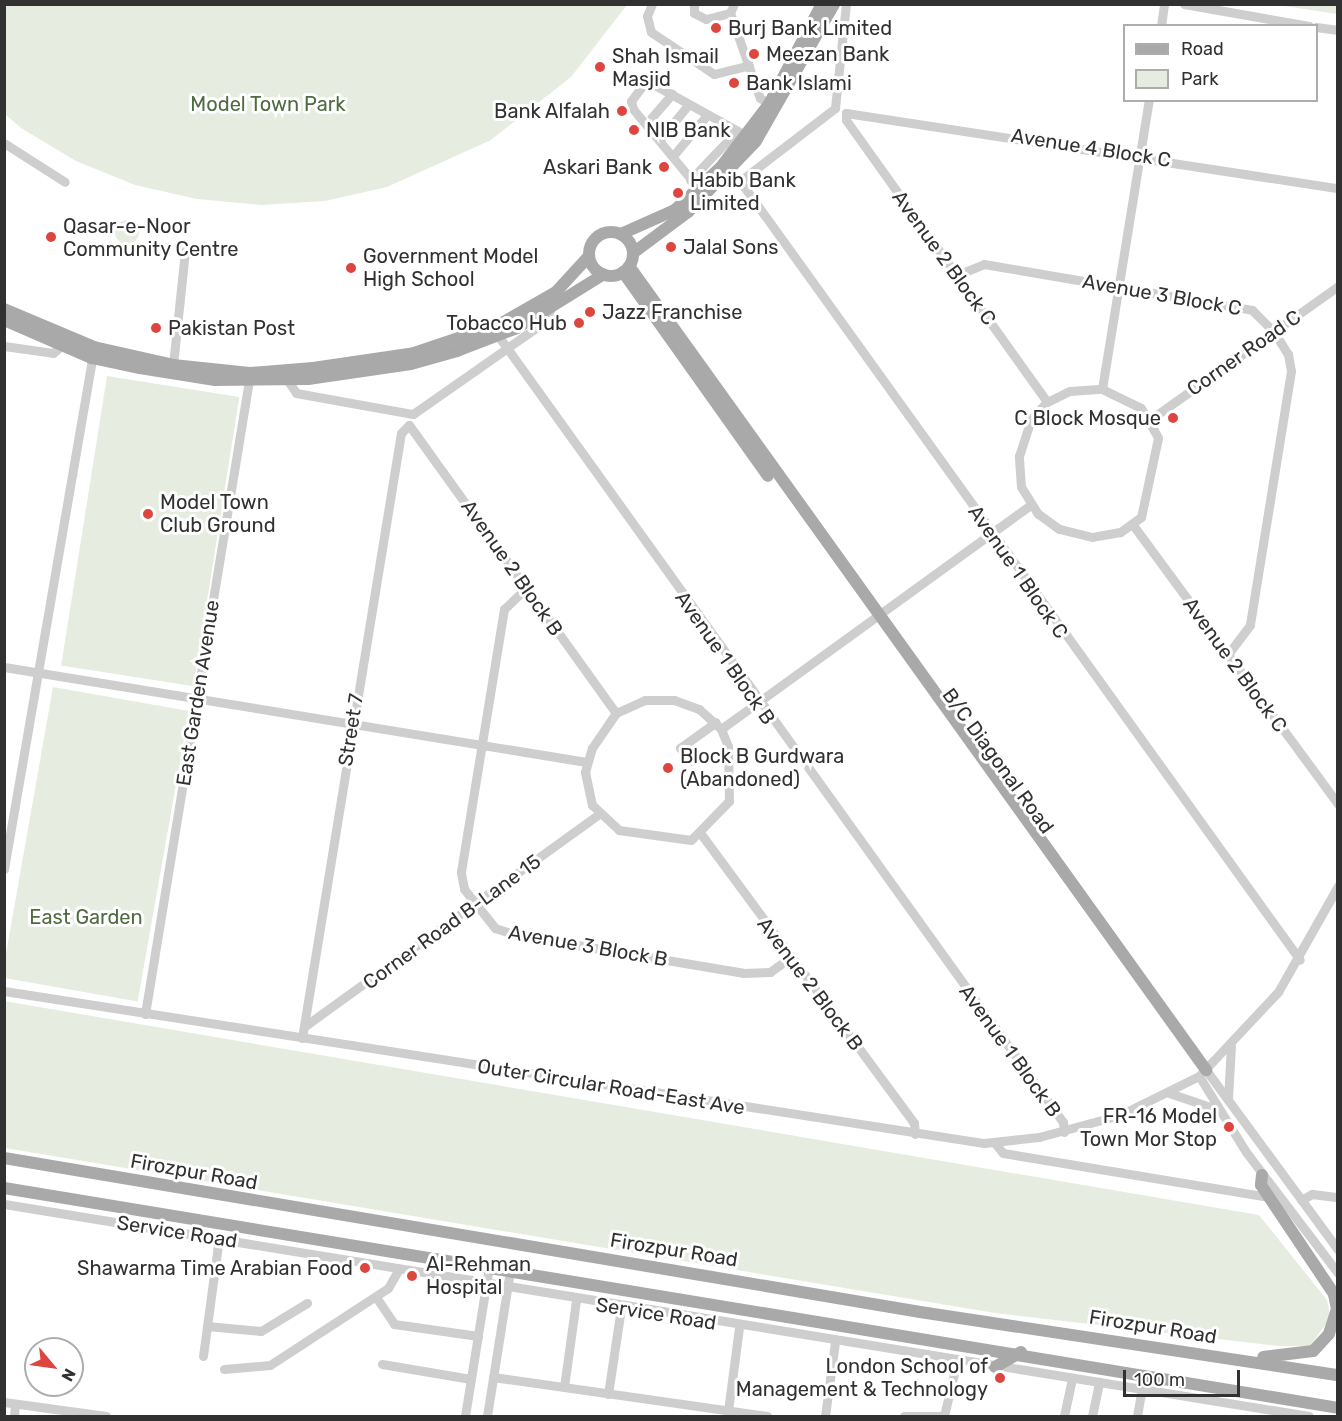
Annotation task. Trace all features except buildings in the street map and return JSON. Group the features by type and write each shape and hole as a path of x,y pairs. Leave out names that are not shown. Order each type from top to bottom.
{"main road":[{"path":"773,106 822,4"},
{"path":"4,309 93,352 181,376 249,377 387,358 495,332 556,292 589,256 600,234 621,234 657,221 747,136 773,106 834,4"},
{"path":"4,320 61,346 249,377 288,381 411,364 550,308 604,274 629,264 726,175 747,136"},
{"name":"B/C Diagonal Road","path":"621,234 629,264 874,619 1203,1073"},
{"path":"589,256 604,274"},
{"name":"Firozpur Road","path":"4,1158 920,1312 1338,1375"},
{"path":"1228,1358 1313,1351 1334,1323 1334,1294 1269,1197 1262,1175"},
{"path":"4,1188 1021,1352 1333,1416"},
{"path":"995,1367 1021,1352"},
{"path":"1311,1413 1338,1408"}],"street":[{"path":"652,4 647,16 651,32 714,74 749,65"},
{"path":"694,4 694,13 706,19 732,9 760,98 773,106"},
{"path":"726,175 740,181 835,108 846,4"},
{"path":"1161,24 1164,4"},
{"path":"1184,4 1299,24"},
{"path":"1318,27 1338,30"},
{"path":"694,184 631,105 634,95 649,82 747,136"},
{"path":"646,124 672,94"},
{"path":"1102,389 1149,102"},
{"path":"660,140 689,104"},
{"name":"Avenue 4 Block C","path":"835,108 846,113 1338,188"},
{"name":"Avenue 2 Block C","path":"846,113 846,120 1047,402"},
{"path":"673,156 707,115"},
{"path":"4,143 65,182"},
{"name":"Avenue 1 Block C","path":"740,181 1300,960"},
{"path":"172,365 185,251"},
{"name":"Avenue 3 Block C","path":"957,275 984,264 1252,310 1274,332 1288,354 1291,371 1250,625 1227,655"},
{"name":"Corner Road C","path":"1151,419 1338,286"},
{"path":"288,381 296,393 409,414 550,318 550,308"},
{"name":"Avenue 1 Block B","path":"495,332 757,703 1063,1122 1064,1132"},
{"path":"4,346 53,353 61,346"},
{"path":"4,869 93,352"},
{"name":"East Garden Avenue","path":"145,1014 249,377"},
{"path":"1102,389 1130,400 1151,419 1158,438 1142,513 1133,525 1101,537 1080,536 1052,525 1030,505 1021,487 1020,447 1031,419 1047,402 1070,391 1102,389"},
{"name":"Street 7","path":"302,1038 401,433 408,425 409,414"},
{"name":"Avenue 2 Block B","path":"408,425 616,713"},
{"path":"691,761 680,748 757,703 1030,505"},
{"name":"Avenue 2 Block C","path":"1133,525 1338,804"},
{"name":"Avenue 3 Block B","path":"527,587 504,609 461,873 464,889 495,928 517,935 743,973 770,972 789,958"},
{"path":"4,667 586,762"},
{"path":"660,699 699,709 719,726 732,791 701,834 683,841 654,837 619,830 598,815 587,788 586,762 616,713 660,699"},
{"name":"Corner Road B-Lane 15","path":"305,1026 598,815"},
{"name":"Avenue 2 Block B","path":"701,834 789,958 914,1123 915,1134"},
{"name":"Outer Circular Road-East Ave","path":"4,991 915,1134 994,1142 1064,1132 1169,1093 1203,1073 1231,1046 1300,960 1338,886"},
{"path":"1228,1099 1231,1046"},
{"path":"1203,1073 1228,1099 1338,1250"},
{"name":"B/C Diagonal Road","path":"1203,1073 1216,1109 1262,1175 1338,1273"},
{"path":"1169,1093 1216,1109"},
{"path":"994,1142 1003,1153 1269,1197"},
{"path":"1301,1200 1312,1194 1338,1197"},
{"name":"Service Road","path":"4,1204 219,1238 576,1301 995,1367 1311,1413"},
{"path":"203,1356 219,1238"},
{"path":"465,1416 489,1266"},
{"path":"224,1369 270,1365 376,1297 399,1269"},
{"path":"487,1416 510,1270"},
{"path":"376,1297 394,1324 478,1336"},
{"path":"564,1387 576,1301"},
{"path":"207,1326 261,1331 307,1303"},
{"path":"608,1394 621,1308"},
{"path":"729,1411 739,1327"},
{"path":"825,1416 835,1342"},
{"path":"904,1416 944,1416 957,1361"},
{"path":"382,1364 471,1379"},
{"path":"493,1377 767,1416"},
{"path":"1064,1416 1072,1378"},
{"path":"1092,1416 1099,1382"},
{"path":"1137,1416 1142,1388"},
{"path":"4,1402 106,1416"},
{"path":"14,1416 15,1404"}],"green space":[{"name":"Model Town Park","path":"4,5 627,5 571,77 491,140 387,187 325,201 261,205 197,199 135,185 76,161 21,128 5,114"},
{"path":"1278,5 1337,5 1337,14"},
{"path":"127,220 136,223 139,232 136,241 127,244 118,241 115,232 118,223"},
{"path":"107,376 239,397 194,686 61,665"},
{"name":"East Garden","path":"53,687 189,711 138,1001 4,978 4,965"},
{"path":"4,1001 1259,1215 1327,1300 1331,1317 1310,1346 1279,1346 995,1313 5,1148"}],"place":[{"name":"Burj Bank Limited","path":"716,28"},
{"name":"Meezan Bank","path":"754,54"},
{"name":"Shah Ismail Masjid","path":"600,67"},
{"name":"Bank Islami","path":"734,83"},
{"name":"Bank Alfalah","path":"622,111"},
{"name":"NIB Bank","path":"634,130"},
{"name":"Askari Bank","path":"664,167"},
{"name":"Habib Bank Limited","path":"678,193"},
{"name":"Qasar-e-Noor Community Centre","path":"51,237"},
{"name":"Jalal Sons","path":"671,247"},
{"name":"Government Model High School","path":"351,268"},
{"name":"Jazz Franchise","path":"590,312"},
{"name":"Tobacco Hub","path":"579,323"},
{"name":"Pakistan Post","path":"156,328"},
{"name":"C Block Mosque","path":"1173,418"},
{"name":"Model Town Club Ground","path":"148,514"},
{"name":"Block B Gurdwara (Abandoned)","path":"668,768"},
{"name":"FR-16 Model Town Mor Stop","path":"1229,1127"},
{"name":"Shawarma Time Arabian Food","path":"365,1268"},
{"name":"Al-Rehman Hospital","path":"412,1276"},
{"name":"London School of Management & Technology","path":"1000,1378"}]}
